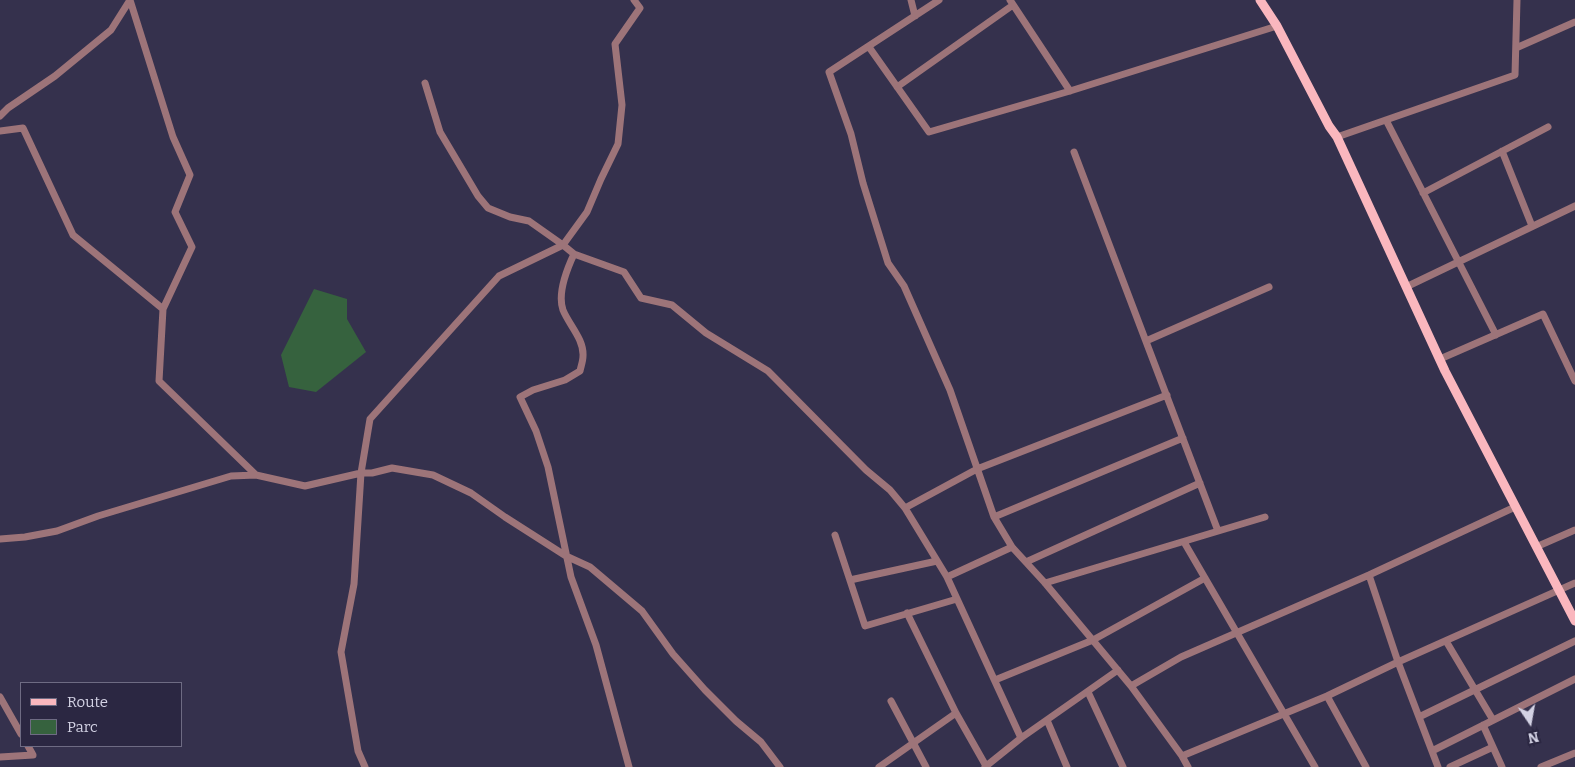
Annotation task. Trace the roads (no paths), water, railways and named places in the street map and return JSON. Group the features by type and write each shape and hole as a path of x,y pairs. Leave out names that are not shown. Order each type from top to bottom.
{"main road":[{"path":"1260,0 1277,26 1329,126 1337,137 1440,360 1575,620"}],"street":[{"path":"0,116 8,108 55,76 111,30 130,0"},
{"path":"130,0 173,137 190,175 175,212 192,247 163,309 159,381 256,475"},
{"path":"634,0 640,8"},
{"path":"365,767 358,751 341,652 354,584 361,473 370,419 499,276 563,245 587,212 618,144 622,105 615,44 640,8 643,0"},
{"path":"911,0 915,16"},
{"path":"915,16 917,0"},
{"path":"939,0 829,72 851,134 863,183 888,263 904,286 950,390 994,518 1012,547 1045,583 1131,686 1188,767"},
{"path":"1337,137 1515,75 1517,0"},
{"path":"897,87 1012,2 1070,91"},
{"path":"1516,48 1575,22"},
{"path":"869,47 928,132 1070,91 1277,26"},
{"path":"425,83 440,132 478,196 488,208 510,217 529,221 574,254 624,272 641,298 672,305 706,333 768,371 866,470 890,490 905,508 947,577 1022,738"},
{"path":"1386,120 1496,335"},
{"path":"1423,192 1548,127"},
{"path":"0,131 23,128 73,234 163,309"},
{"path":"1074,152 1218,531"},
{"path":"1502,152 1532,226"},
{"path":"1406,287 1575,206"},
{"path":"574,254 564,277 562,298 563,309 578,336 583,355 580,371 565,380 541,387 520,397 536,431 548,467 571,577 596,645 629,767"},
{"path":"1146,341 1269,287"},
{"path":"1440,360 1543,314 1575,381"},
{"path":"905,508 977,469 1167,395"},
{"path":"994,518 1183,438"},
{"path":"0,539 57,531 98,516 230,476 256,475 305,486 392,468 433,475 470,493 566,556 590,567 642,611 673,654 736,721 761,742 780,767"},
{"path":"1026,562 1200,483"},
{"path":"1131,686 1181,657 1369,575 1515,507"},
{"path":"1045,583 1265,517"},
{"path":"1536,547 1575,530"},
{"path":"835,536 865,626 957,599"},
{"path":"1184,542 1315,767"},
{"path":"947,577 1012,547"},
{"path":"850,580 938,561"},
{"path":"1369,575 1398,662 1438,767"},
{"path":"995,680 1093,640 1205,578"},
{"path":"1182,756 1327,696 1398,662 1575,583"},
{"path":"907,613 985,767 1022,738 1118,670"},
{"path":"1419,718 1575,641"},
{"path":"1446,642 1493,720"},
{"path":"1432,751 1575,679"},
{"path":"1088,692 1123,767"},
{"path":"1327,696 1366,767"},
{"path":"0,697 20,732"},
{"path":"891,701 926,767"},
{"path":"879,767 956,712"},
{"path":"1047,720 1067,767"},
{"path":"1483,725 1502,767"},
{"path":"0,757 33,755 29,747"},
{"path":"1450,767 1493,747"},
{"path":"1541,767 1575,753"}]}
